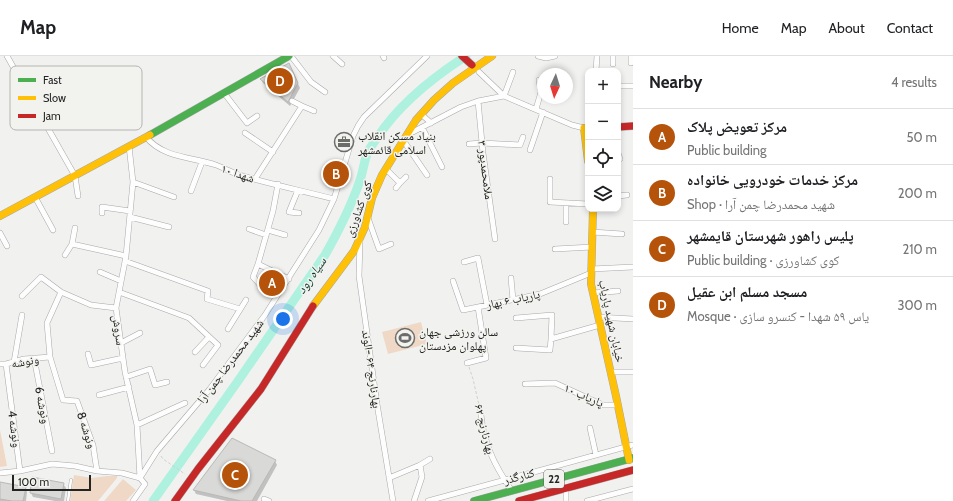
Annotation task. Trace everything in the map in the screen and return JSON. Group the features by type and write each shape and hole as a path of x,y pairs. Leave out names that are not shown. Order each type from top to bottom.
{"main road":[{"path":"0,216 146,137 290,56"},
{"path":"462,56 475,68"},
{"name":"کوی کشاورزی","path":"175,501 198,469 261,389 307,315 354,251 365,227 372,198 386,169 416,120 448,87 492,56"},
{"path":"621,126 633,126"},
{"name":"خیابان شهید پاریاب","path":"593,212 591,284 618,405 630,446 631,459"},
{"name":"22","path":"474,501 631,459"},
{"name":"22","path":"519,501 633,470"}],"street":[{"path":"6,56 12,66"},
{"path":"290,56 311,82 325,92"},
{"path":"333,56 342,64"},
{"name":"شهید محمدرضا چمن آرا","path":"133,501 145,484 140,478 157,451 209,390 265,315 319,230 334,199 353,136 358,126 364,117 427,56"},
{"path":"538,56 546,58 555,56"},
{"path":"596,68 597,56"},
{"path":"613,56 613,64"},
{"path":"630,63 631,56"},
{"path":"475,68 504,96 572,125 585,128"},
{"path":"504,96 513,72"},
{"path":"621,86 633,86"},
{"path":"224,93 248,123 257,116"},
{"path":"427,175 404,138 461,107 504,96"},
{"path":"292,101 314,111"},
{"name":"ملامحمدپور ۳","path":"478,102 495,239"},
{"path":"536,110 538,104"},
{"path":"256,179 302,106"},
{"path":"530,150 543,112"},
{"path":"421,114 431,123"},
{"path":"422,127 442,167"},
{"path":"49,130 75,176 78,196"},
{"path":"245,133 273,152"},
{"name":"شهدا ۱۰","path":"146,137 162,150 216,165 238,174 334,199"},
{"path":"469,144 482,143 520,145 523,137"},
{"name":"سروش","path":"129,146 133,182 126,259 116,308 126,376 137,425 140,478"},
{"path":"191,191 202,162"},
{"path":"386,169 400,183"},
{"path":"396,188 406,178"},
{"path":"550,179 550,202 585,204"},
{"path":"133,182 174,196"},
{"path":"262,286 253,277 274,211 278,184"},
{"path":"298,190 289,212 299,213"},
{"path":"621,196 627,195"},
{"path":"35,197 53,230"},
{"path":"566,203 566,222"},
{"path":"102,213 102,207 130,211"},
{"path":"130,217 169,227"},
{"path":"367,217 379,249 391,244"},
{"path":"66,255 72,244 75,228"},
{"path":"249,229 285,235"},
{"path":"592,232 622,234"},
{"path":"0,233 6,246"},
{"name":"بهارنارنج ۶۴ -الوند","path":"361,236 359,276 377,404 393,501"},
{"path":"72,244 126,259 208,291 207,299 240,309"},
{"path":"555,250 592,247"},
{"path":"464,262 478,258 487,305"},
{"path":"258,264 289,279"},
{"name":"پاریاب ۶ بهار","path":"467,363 486,358 478,307 540,294 591,271 633,267"},
{"path":"100,272 121,281"},
{"path":"22,296 41,277 61,292 91,304 116,308"},
{"path":"511,278 513,300"},
{"path":"453,281 463,310 478,307"},
{"path":"593,293 618,291"},
{"path":"50,357 47,323 61,292"},
{"path":"119,292 189,318 218,345 203,365"},
{"path":"228,329 246,300"},
{"path":"14,362 22,315"},
{"path":"516,318 552,315 550,350 516,348"},
{"path":"598,317 633,318"},
{"path":"551,339 600,326"},
{"path":"121,343 140,334"},
{"path":"195,352 209,337"},
{"path":"88,354 91,365 123,358"},
{"name":"ونوشه","path":"3,364 24,359 50,357"},
{"name":"ونوشه 8","path":"50,357 63,400 77,401 93,445 97,471"},
{"name":"ونوشه 6","path":"34,358 52,451"},
{"name":"ونوشه 4","path":"3,364 20,471"},
{"path":"126,376 150,369 156,385 167,382"},
{"path":"611,372 633,372"},
{"name":"پاریاب ۱۰","path":"526,384 555,383 603,405 618,405"},
{"path":"99,395 129,387"},
{"path":"137,425 185,402"},
{"name":"بهارنارنج ۶۲","path":"480,409 485,439 492,459 512,491"},
{"path":"590,428 596,455"},
{"name":"کنارگذر","path":"428,501 450,498 504,480 630,446"},
{"path":"389,478 420,465 430,459"},
{"path":"0,473 20,471 52,464 75,466 97,471 122,473 140,478"},
{"path":"564,464 567,476"},
{"path":"414,501 422,477 420,465"},
{"path":"564,501 566,488"},
{"path":"587,501 633,489"}],"lane":[{"path":"68,501 71,480"}],"path":[{"name":"بهارنارنج ۶۲","path":"467,363 473,379 480,409"},
{"path":"163,459 187,475"}],"shaded area":[{"name":"سالن ورزشی جهان پهلوان مزدستان","path":"421,322 427,344 388,354 382,332"},
{"path":"0,430 7,466 0,467"},
{"path":"74,475 92,478 117,476 117,478 98,501 70,501"},
{"path":"123,479 136,490 126,501 104,501"}],"building":[{"path":"289,63 298,83 288,102 260,79"},
{"path":"270,276 280,281 274,289 265,286"},
{"path":"232,438 276,460 252,501 241,501 193,490"},
{"path":"32,477 64,483 61,499 30,493"},
{"path":"0,482 26,487 23,501 0,499"}],"waterway":[{"name":"سیاه رود","path":"153,501 325,255 348,211 360,179 368,151 395,114 417,92 466,56"}],"traffic: fast":[{"path":"150,135 289,56"},
{"path":"474,501 633,458"}],"traffic: slow":[{"path":"313,306 354,251 365,227 372,198 382,175 416,120 434,100 453,83 492,56"},
{"path":"585,128 585,136"},
{"path":"0,216 150,135"},
{"path":"593,212 591,284 629,460"}],"traffic: jam":[{"path":"462,56 472,65"},
{"path":"621,127 633,126"},
{"path":"175,501 198,469 261,389 313,306"},
{"path":"519,501 633,470"}],"place":[{"name":"مسجد مسلم ابن عقیل","path":"280,81"},
{"name":"بنیاد مسکن انقلاب اسلامی قائمشهر","path":"344,142"},
{"name":"مرکز خدمات خودرویی خانواده","path":"336,174"},
{"name":"مرکز تعویض پلاک","path":"272,283"},
{"name":"سالن ورزشی جهان پهلوان مزدستان","path":"405,338"},
{"name":"پلیس راهور شهرستان قایمشهر","path":"235,475"}]}
